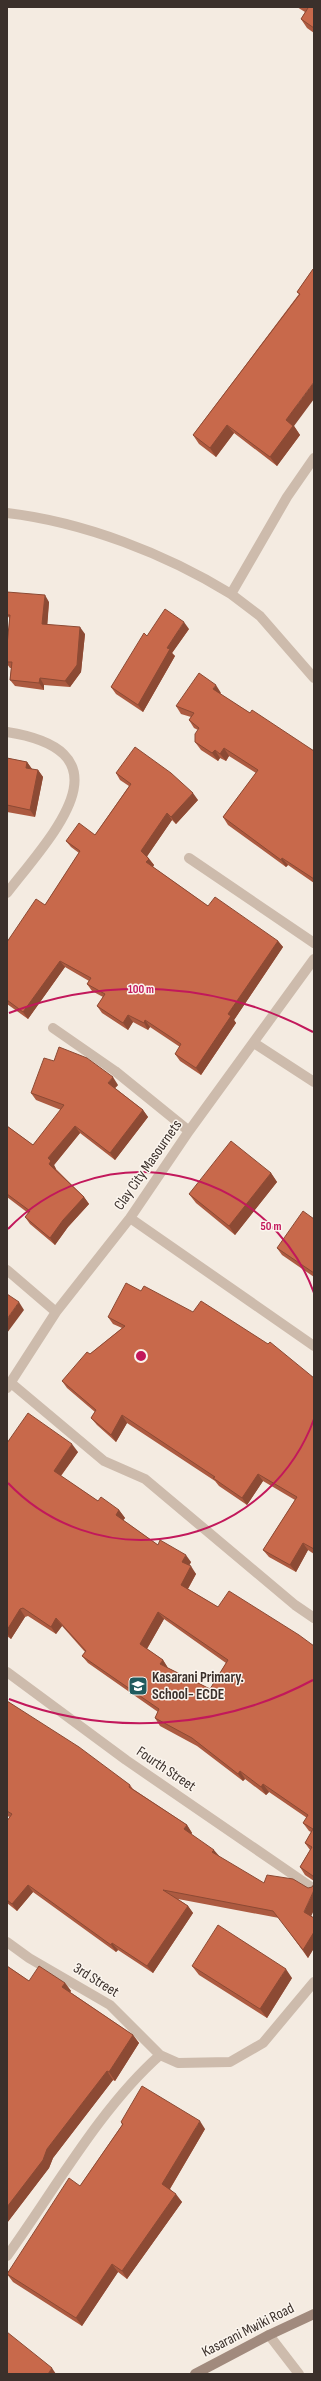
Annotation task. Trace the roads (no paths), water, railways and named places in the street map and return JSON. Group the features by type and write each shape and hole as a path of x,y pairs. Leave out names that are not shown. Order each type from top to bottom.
{"main road":[{"name":"Kasarani Mwiki Road","path":"195,2374 269,2335 314,2314"}],"street":[{"path":"231,594 287,497 314,458"},
{"path":"7,513 63,523 144,550 200,574 231,594 260,616 314,678"},
{"path":"7,732 24,735 54,746 71,762 75,778 71,805 57,829 7,893"},
{"path":"189,858 314,943"},
{"name":"Clay City Masournets","path":"9,1386 56,1312 130,1218 189,1131 314,960"},
{"path":"53,1028 115,1071 189,1131"},
{"path":"254,1043 314,1082"},
{"path":"130,1218 314,1346"},
{"path":"7,1270 56,1312"},
{"path":"9,1386 104,1461 145,1479 295,1605 314,1618"},
{"name":"Fourth Street","path":"7,1672 126,1760 312,1887"},
{"name":"3rd Street","path":"7,1942 29,1958 110,2006 160,2055"},
{"path":"7,2256 86,2142 133,2081 160,2055 178,2063 196,2065 230,2062 263,2043 314,1982"},
{"path":"269,2335 299,2374"}],"place":[{"name":"Kasarani Primary. School- ECDE","path":"138,1686"}]}
